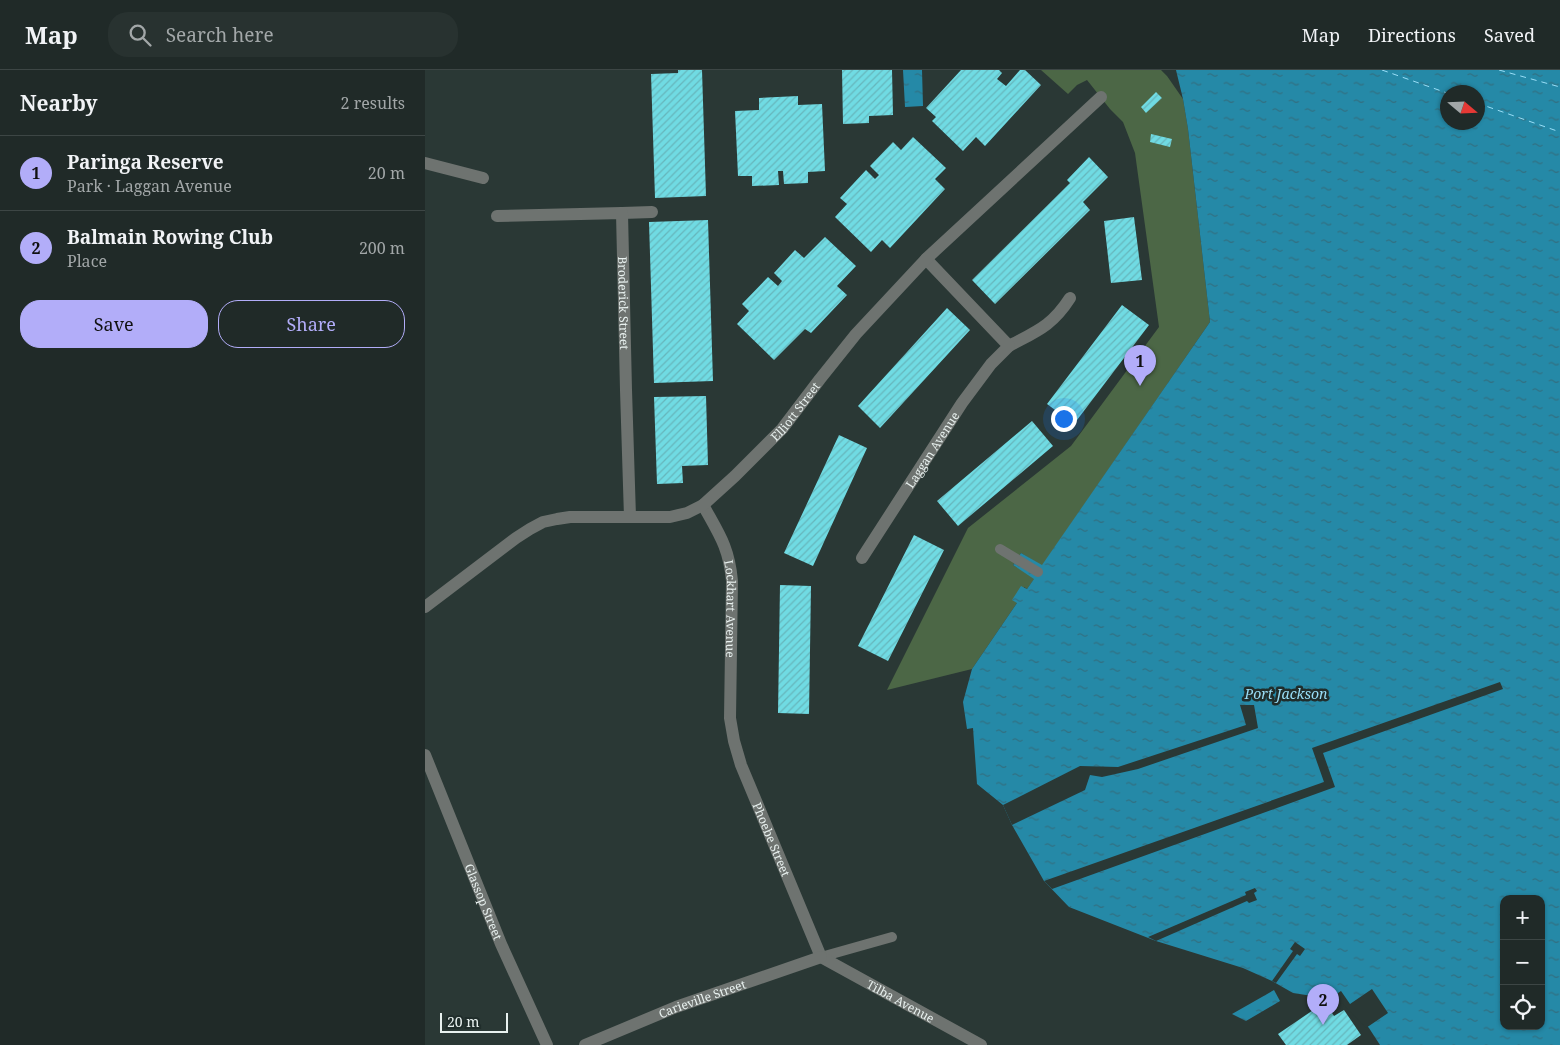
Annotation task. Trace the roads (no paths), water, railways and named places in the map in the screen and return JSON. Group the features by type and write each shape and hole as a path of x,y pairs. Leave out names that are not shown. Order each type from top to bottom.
{"street":[{"name":"Elliott Street","path":"425,607 516,538 543,522 570,517 670,517 687,513 703,505 782,429 856,334 926,259 1101,97"},
{"path":"425,163 483,178"},
{"name":"Broderick Street","path":"622,212 631,518"},
{"path":"497,216 652,212"},
{"path":"926,259 1009,346"},
{"name":"Laggan Avenue","path":"862,558 962,403 986,371 1009,346 1044,328 1055,318 1070,298"},
{"name":"Lockhart Avenue","path":"703,505 725,544 731,567 730,718"},
{"name":"Phoebe Street","path":"730,718 741,765 821,957"},
{"name":"Glassop Street","path":"425,755 501,944 547,1045"},
{"name":"Carieville Street","path":"585,1045 676,1007 821,957"},
{"name":"Tilba Avenue","path":"821,957 981,1045"}],"lane":[{"path":"1000,549 1038,572"},
{"path":"821,957 893,937"}],"water":[{"path":"903,70 922,70 923,106 905,107"},
{"name":"Port Jackson","path":"1176,70 1560,70 1560,1045 1380,1045 1369,1028 1345,1001 1293,993 1243,968 1156,941 1069,907 1044,881 1012,825 1003,805 977,784 973,728 967,729 963,702 972,669 1017,603 1012,600 1021,586 1027,589 1034,579 1013,565 1021,553 1042,565 1210,322 1188,129"},
{"path":"1274,990 1280,1001 1246,1021 1232,1014"}],"place":[{"name":"Paringa Reserve","path":"1140,386"},
{"name":"Balmain Rowing Club","path":"1323,1025"}]}
